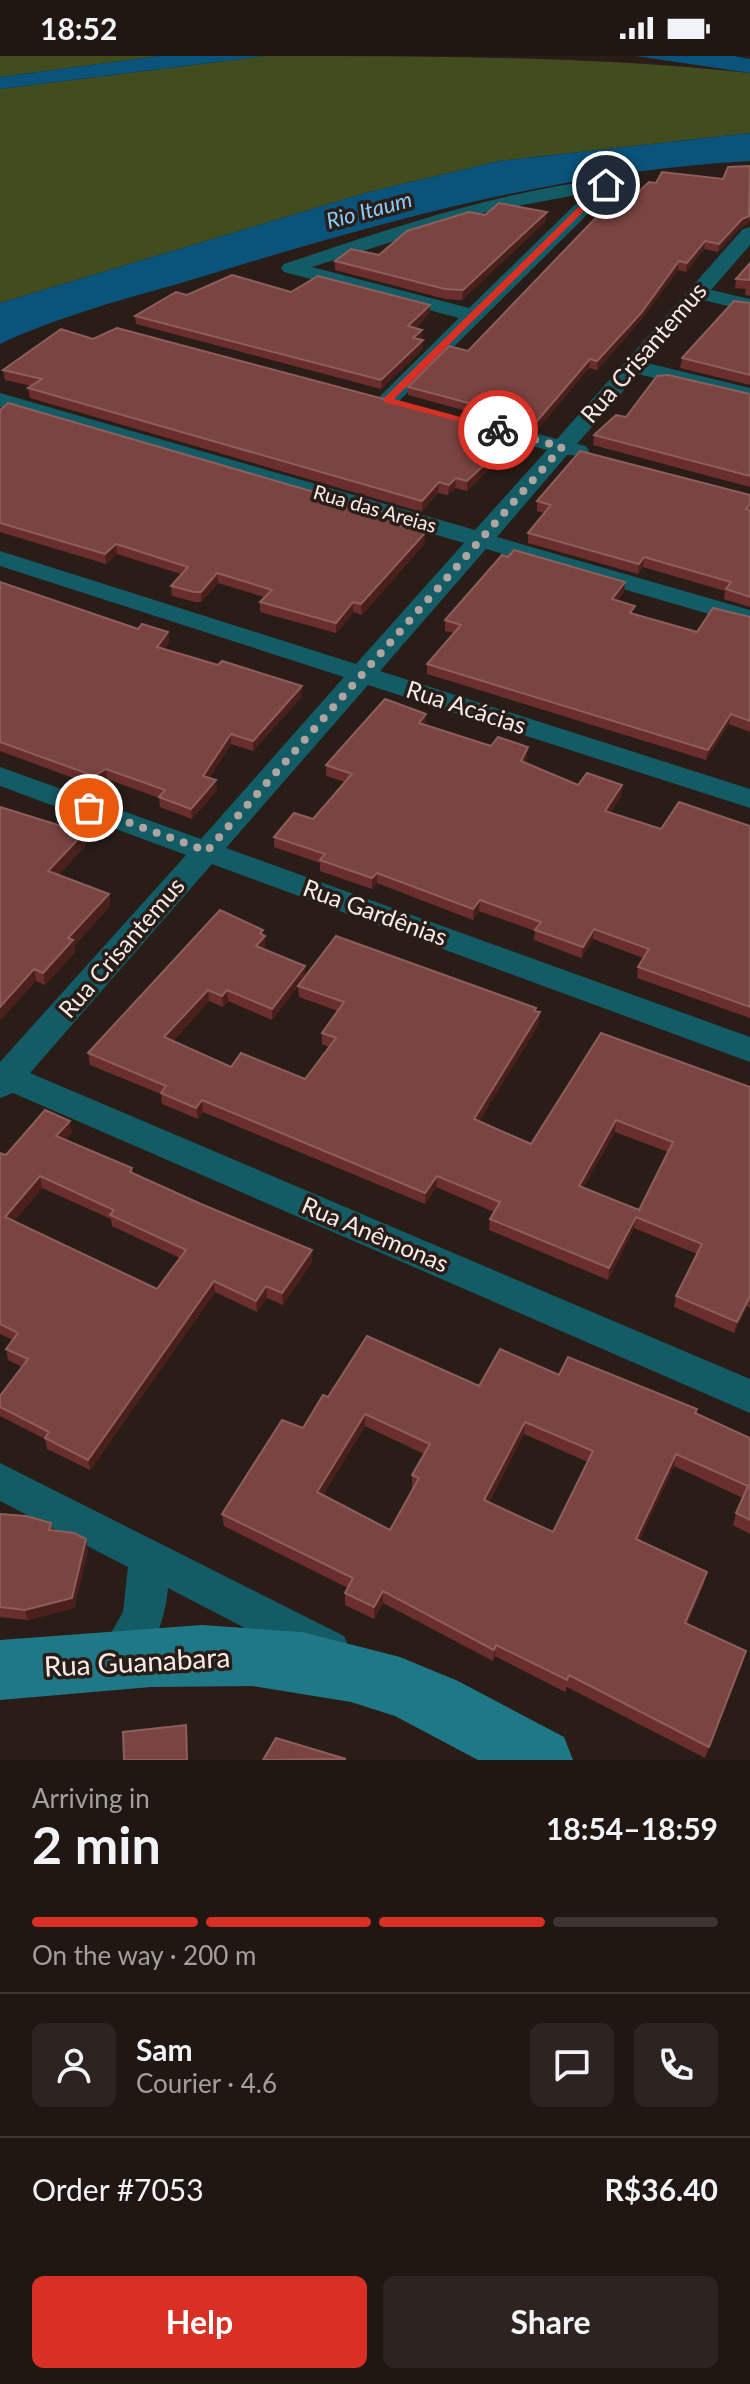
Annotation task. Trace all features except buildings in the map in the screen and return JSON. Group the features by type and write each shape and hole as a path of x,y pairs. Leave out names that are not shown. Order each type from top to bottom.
{"main road":[{"name":"Rua Guanabara","path":"0,1670 193,1654 285,1660 400,1687 541,1760"}],"street":[{"path":"416,408 379,398 473,315 606,185 540,192 481,207 291,268 473,315"},
{"name":"Rua Crisantemus","path":"3,1079 750,233"},
{"path":"697,293 750,305"},
{"path":"633,366 750,395"},
{"name":"Rua das Areias","path":"0,400 750,618"},
{"path":"460,420 605,459"},
{"name":"Rua Acácias","path":"0,558 750,799"},
{"name":"Rua Gardênias","path":"0,776 750,1050"},
{"name":"Rua Anêmonas","path":"3,1079 750,1396"},
{"path":"0,1481 400,1687"},
{"path":"117,1659 137,1635 150,1594 148,1557"}],"green space":[{"path":"0,56 159,56 0,77"},
{"path":"267,56 570,60 750,73 750,133 499,161 369,192 0,303 0,89"}],"water":[{"path":"159,56 267,56 0,89 0,77"},
{"path":"636,56 734,56 750,59 750,73"},
{"name":"Rio Itaum","path":"750,133 750,161 610,176 472,202 336,237 99,307 0,344 0,303 369,192 499,161"}],"way so far":[{"path":"89,808 207,851 562,447 498,430"}],"route":[{"path":"498,430 387,400 606,185"}]}
